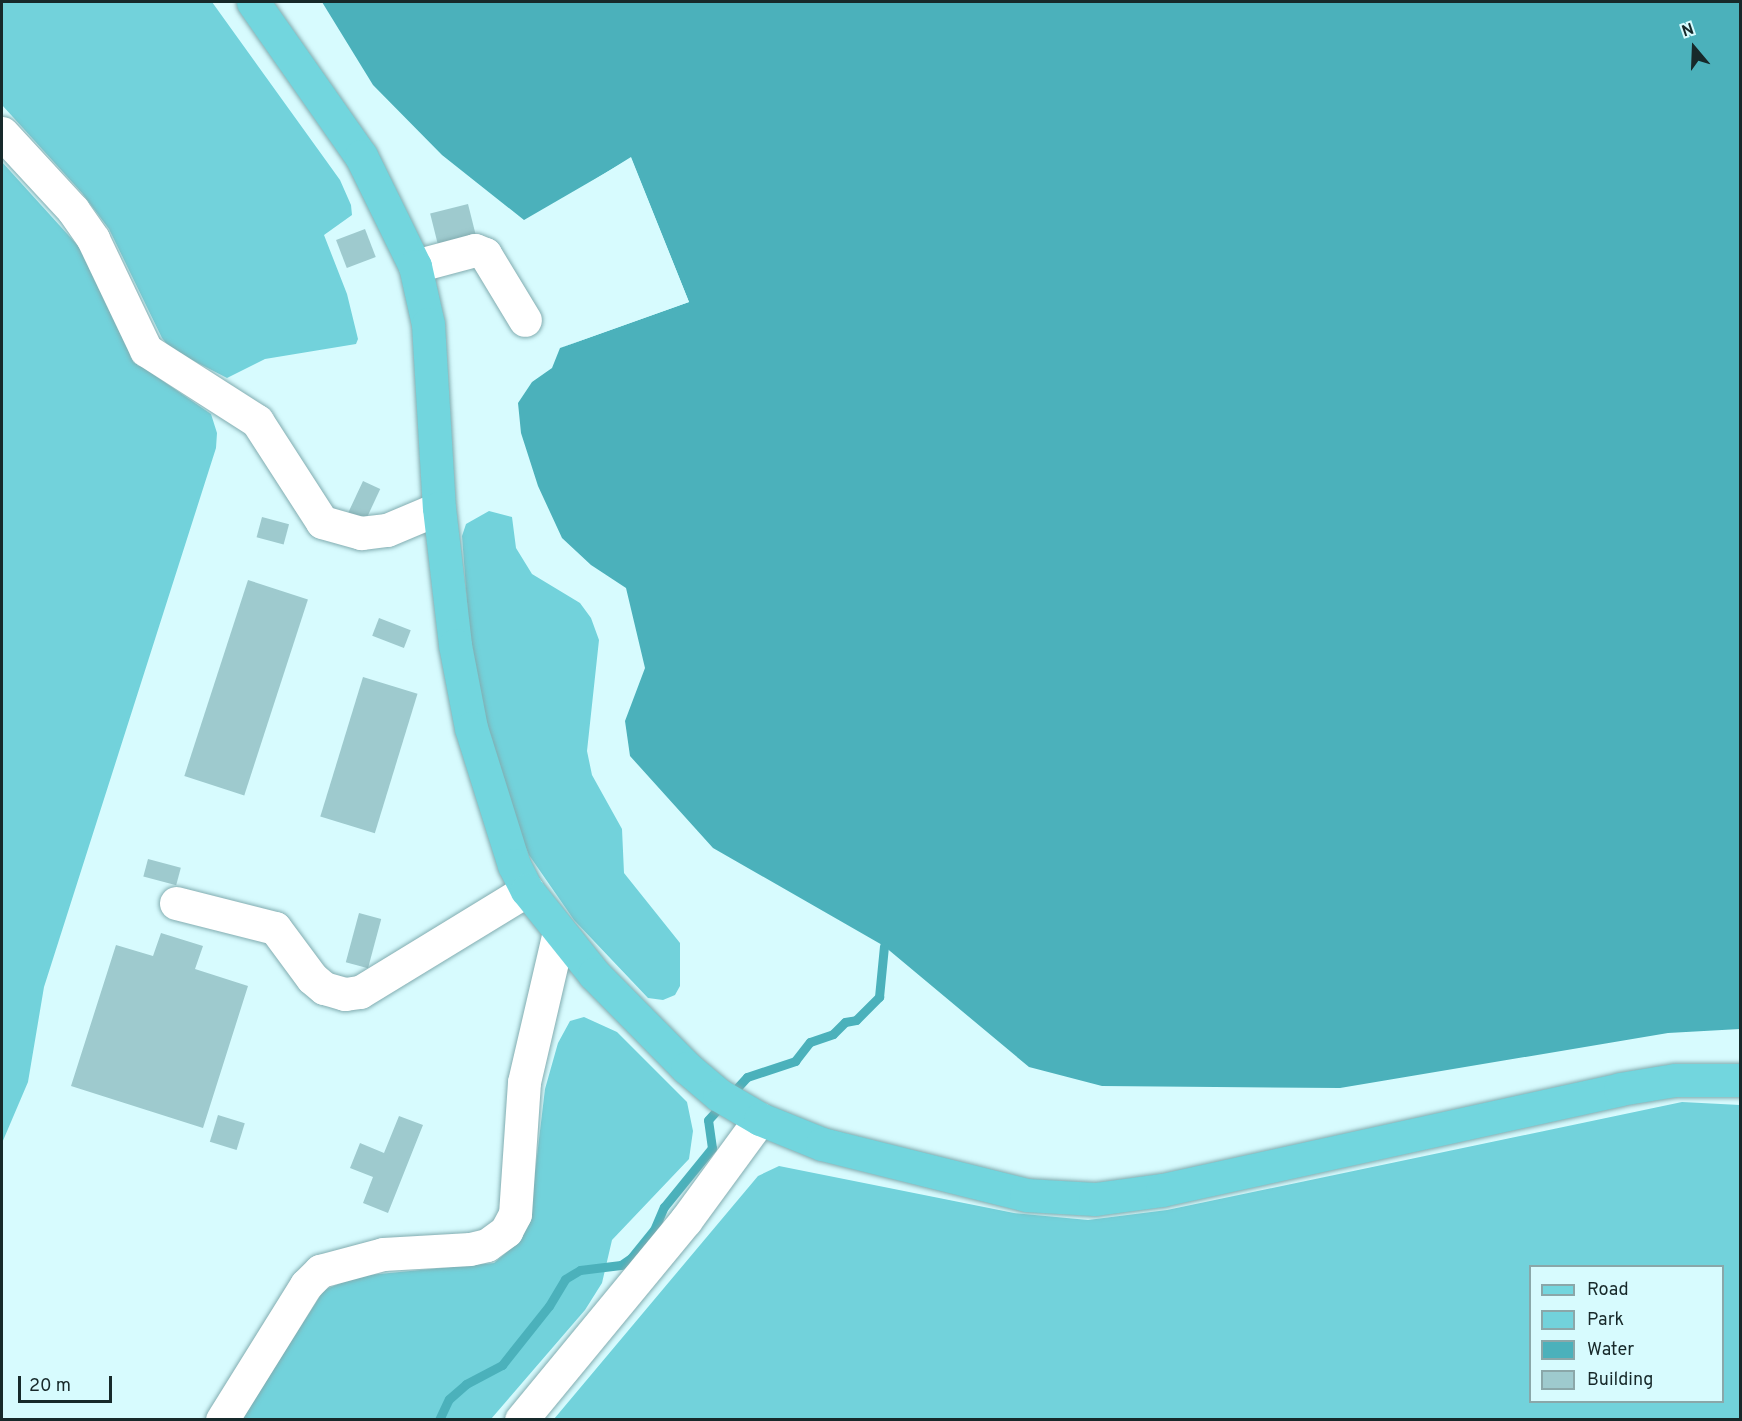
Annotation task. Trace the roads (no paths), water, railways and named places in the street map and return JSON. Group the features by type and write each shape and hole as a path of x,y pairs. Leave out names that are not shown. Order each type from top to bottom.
{"main road":[{"path":"253,2 361,156 415,266 428,324 439,508 455,645 471,728 503,835 527,890 559,932 629,1012 687,1068 719,1095 760,1119 822,1144 958,1180 1026,1195 1095,1199 1162,1190 1620,1089 1675,1080 1740,1080"}],"street":[{"path":"2,133 73,210 93,239 146,350 256,421 322,522 361,533 387,530 439,508"},
{"path":"415,266 475,250 485,254 525,320"},
{"path":"176,903 275,928 312,978 324,988 345,994 360,992 527,890"},
{"path":"222,1419 306,1285 320,1271 383,1254 470,1249 487,1245 506,1231 515,1214 524,1082 559,932"},
{"path":"521,1419 686,1220 760,1119"}],"water":[{"path":"322,2 1740,2 1740,1029 1668,1033 1340,1088 1102,1086 1029,1067 884,946 713,848 630,756 625,721 645,668 626,588 591,565 562,538 538,486 521,433 518,403 532,382 552,368 560,348 689,302 631,158 524,220 442,155 373,85"}],"waterway":[{"path":"439,1420 449,1399 466,1384 502,1365 549,1306 565,1279 580,1270 621,1265 631,1258 654,1230 664,1207 712,1148 708,1120 747,1077 795,1061 810,1042 833,1034 845,1022 856,1020 879,997 884,946"}]}
